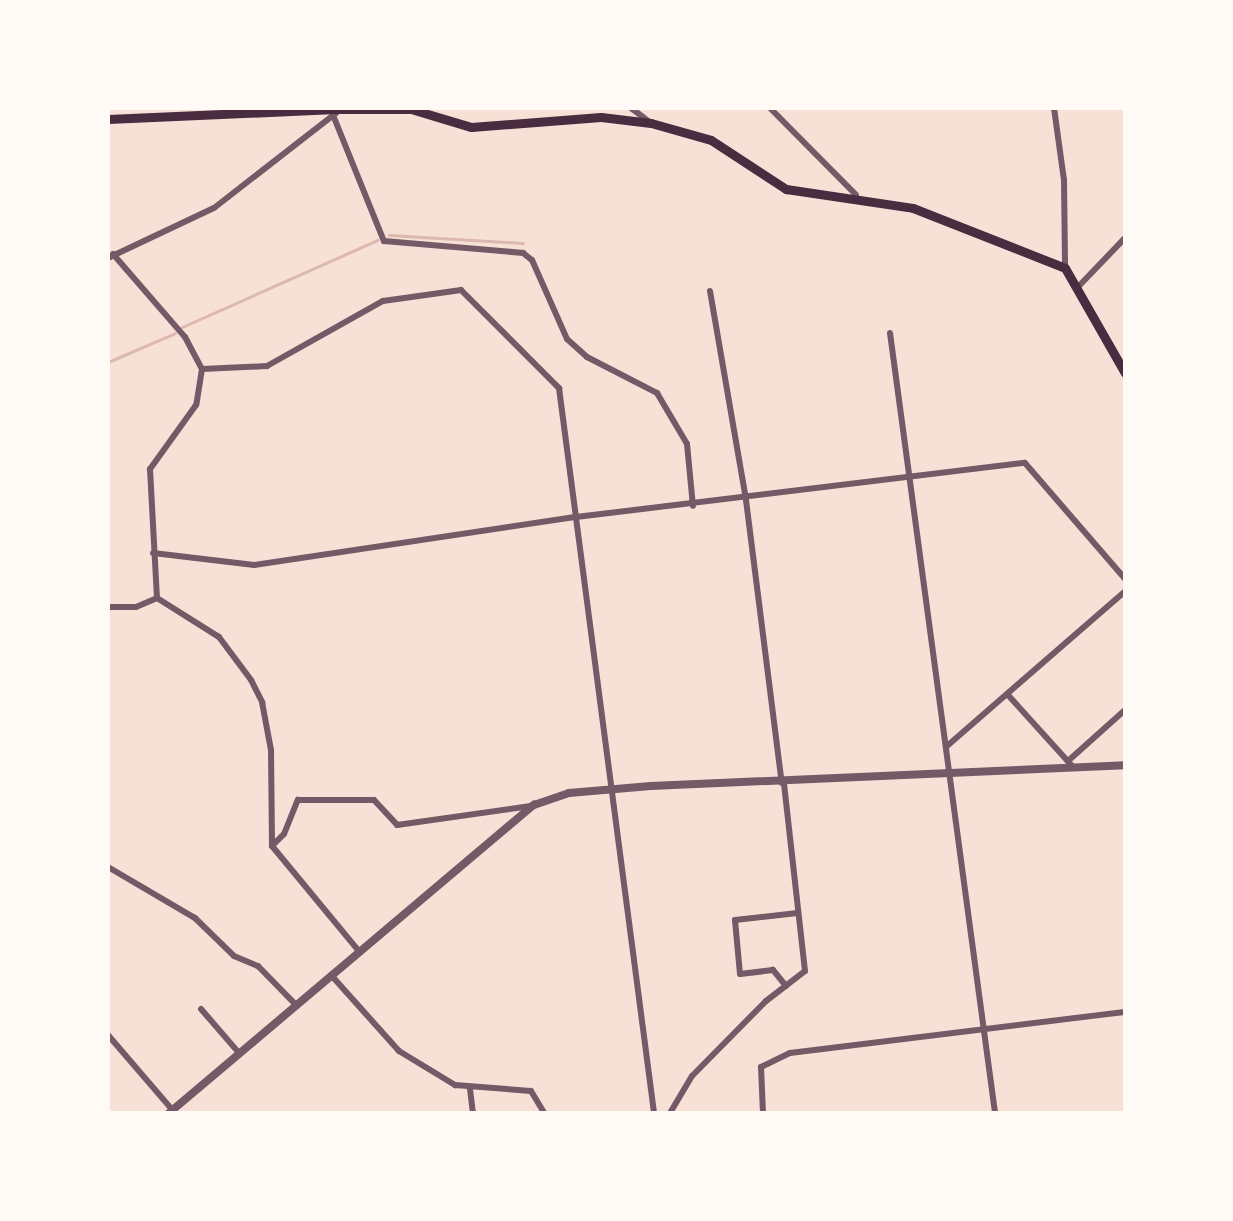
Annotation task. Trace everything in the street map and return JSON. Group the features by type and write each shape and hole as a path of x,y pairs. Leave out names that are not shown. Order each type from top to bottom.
{"main road":[{"path":"108,119 411,109 471,127 601,117 651,123 711,140 786,189 856,195 913,208 1065,268 1125,373"}],"street":[{"path":"631,108 651,123"},
{"path":"770,108 856,195"},
{"path":"1054,108 1064,180 1065,268"},
{"path":"157,598 150,469 196,405 202,369 185,337 110,256 214,208 339,111 384,241 523,253 532,260 567,339 587,357 657,393 687,444 693,506"},
{"path":"1077,288 1125,238"},
{"path":"202,369 267,366 383,301 461,290 559,388 654,1113"},
{"path":"670,1113 692,1076 805,971 746,500 710,291"},
{"path":"890,333 995,1113"},
{"path":"153,553 254,565 576,517 746,500 910,473 1028,464 1125,579"},
{"path":"947,746 1125,591"},
{"path":"108,607 136,607 157,598"},
{"path":"157,598 219,637 262,702 271,750 272,846 359,951"},
{"path":"1008,695 1071,764"},
{"path":"1071,764 1125,710"},
{"path":"272,846 284,834 298,800 374,800 397,825 534,805 569,793 1071,764 1125,765"},
{"path":"108,1035 172,1112 534,805"},
{"path":"108,867 195,918 234,956 258,966 296,1005"},
{"path":"786,986 773,970 740,974 735,920 798,913"},
{"path":"331,975 399,1051 470,1089 531,1091 544,1113"},
{"path":"201,1009 239,1053"},
{"path":"763,1113 759,1076 774,1058 983,1028 1125,1012"},
{"path":"470,1089 473,1113"}],"waterway":[{"path":"389,235 523,243"},
{"path":"182,327 377,240"},
{"path":"108,362 175,333"}]}
